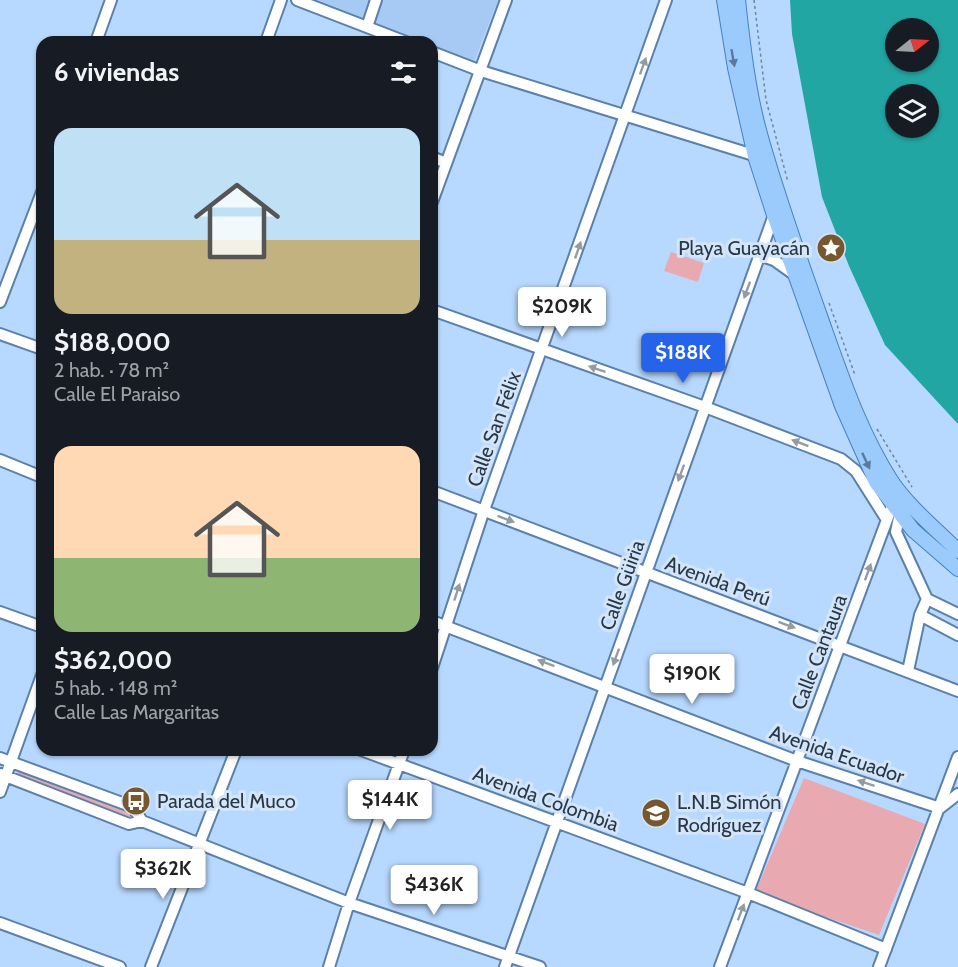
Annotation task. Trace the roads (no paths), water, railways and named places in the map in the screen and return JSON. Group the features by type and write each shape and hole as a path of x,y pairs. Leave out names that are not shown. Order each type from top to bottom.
{"main road":[{"path":"724,0 735,68 761,157 774,215 842,406 876,482 913,530 958,569"},
{"path":"738,0 747,70 760,132 761,157 785,214 848,394 872,446 893,483 921,515 958,550"}],"street":[{"path":"98,36 111,0"},
{"path":"268,36 281,0"},
{"path":"297,0 390,36"},
{"path":"367,27 376,0"},
{"path":"438,185 506,0"},
{"name":"Calle San Félix","path":"438,650 484,510 666,0"},
{"path":"438,54 481,71 625,117 761,157"},
{"path":"438,160 446,163"},
{"path":"0,302 2,289 36,207"},
{"name":"Calle Güiria","path":"505,967 774,215"},
{"path":"759,255 774,260 795,275"},
{"path":"438,312 705,407 841,459 856,471 887,520"},
{"path":"0,334 36,348"},
{"path":"0,460 36,475"},
{"name":"Calle Cantaura","path":"720,967 887,520 897,509 893,483"},
{"name":"Avenida Perú","path":"438,493 958,691"},
{"path":"897,509 896,532 927,599 958,614"},
{"path":"908,671 920,615 927,599"},
{"path":"0,612 36,625"},
{"path":"920,615 958,635"},
{"name":"Avenida Ecuador","path":"438,623 797,761 940,807"},
{"path":"0,792 3,776 11,762 36,692"},
{"path":"151,967 234,756"},
{"name":"Avenida Colombia","path":"377,756 748,893 886,949"},
{"path":"329,967 402,756"},
{"path":"879,967 958,757"},
{"path":"0,758 133,807 142,821"},
{"path":"3,776 129,824 142,821 350,903 540,967"},
{"path":"940,807 958,794"},
{"path":"0,923 120,967"}],"place":[{"name":"Playa Guayacán","path":"831,248"},
{"name":"Parada del Muco","path":"136,801"},
{"name":"L.N.B Simón Rodríguez","path":"656,813"}]}
